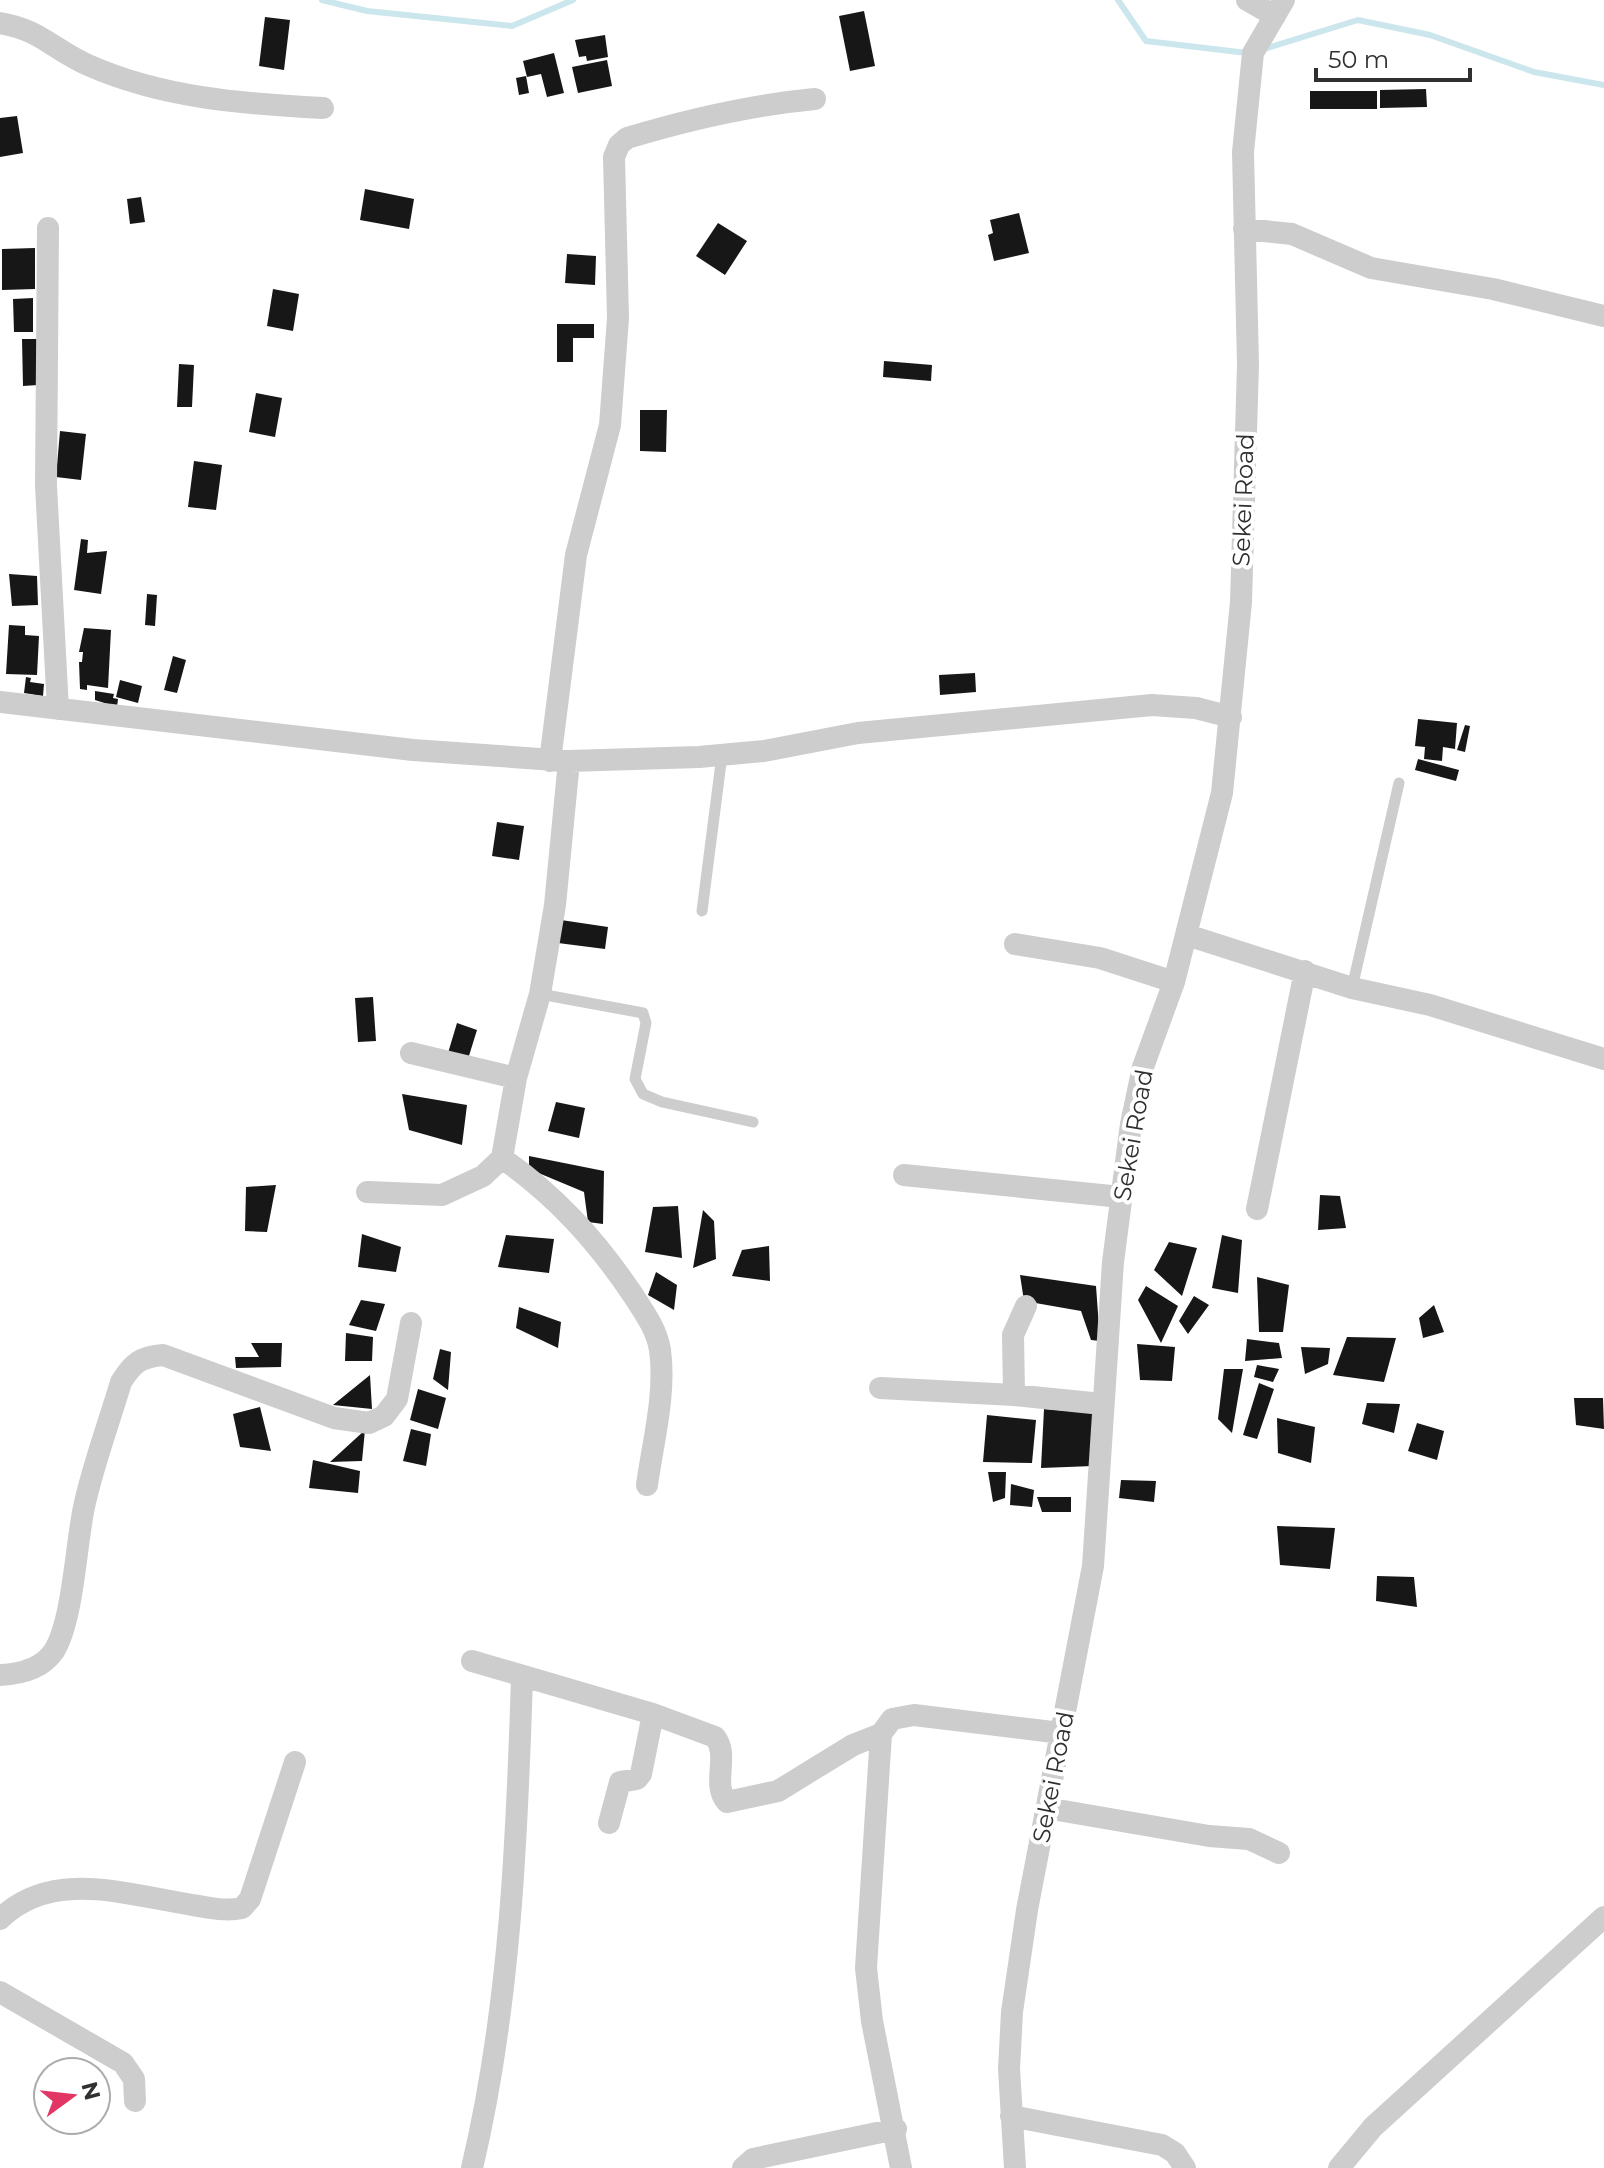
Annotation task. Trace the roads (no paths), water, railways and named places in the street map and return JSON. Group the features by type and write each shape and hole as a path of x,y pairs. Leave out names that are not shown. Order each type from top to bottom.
{"street":[{"path":"1247,0 1280,8"},
{"name":"Sekei Road","path":"1015,2168 1011,2116 1012,2012 1046,1808 1093,1566 1102,1404 1121,1197 1143,1067 1174,982 1222,793 1241,602 1248,365 1243,152 1253,53 1280,8"},
{"path":"0,23 23,27 44,36 88,65 185,97 323,108"},
{"path":"367,1192 442,1195 483,1176 502,1158 516,1078 540,994 555,905 560,761 576,555 610,425 618,318 614,157 619,145 627,138 696,118 762,104 815,99"},
{"path":"48,228 46,486 58,709"},
{"path":"1244,229 1292,234 1371,268 1493,289 1600,317"},
{"path":"0,702 413,750 560,761 722,755 858,733 1152,705 1196,708 1231,717"},
{"path":"1187,935 1352,988 1430,1005 1604,1059"},
{"path":"1015,944 1100,958 1174,982"},
{"path":"1257,1209 1305,971"},
{"path":"411,1053 516,1078"},
{"path":"502,1158 537,1183 583,1226 649,1320 660,1345 662,1375 647,1485"},
{"path":"904,1175 1121,1197"},
{"path":"1014,1395 1013,1335 1026,1306"},
{"path":"0,1675 23,1673 39,1666 56,1648 63,1628 85,1504 121,1382 132,1364 142,1357 163,1355 334,1418 369,1423 384,1416 397,1399 411,1323"},
{"path":"880,1388 1014,1395 1102,1404"},
{"path":"472,1661 653,1714 718,1739 721,1792 724,1799 733,1803 778,1791 853,1745 881,1734 892,1719 914,1715 1061,1733"},
{"path":"472,2168 489,2096 518,1822 522,1677"},
{"path":"609,1823 620,1782 637,1779 641,1774 653,1714"},
{"path":"881,1734 866,1968 872,2021 896,2129 901,2168"},
{"path":"0,1919 20,1900 37,1893 86,1889 217,1909 242,1908 250,1899 295,1762"},
{"path":"1046,1808 1209,1836 1249,1839 1279,1853"},
{"path":"1339,2168 1373,2127 1604,1917"},
{"path":"0,1992 123,2063 134,2079 135,2101"},
{"path":"1011,2116 1162,2145 1175,2153 1185,2168"},
{"path":"743,2168 753,2159 896,2129"}],"lane":[{"path":"702,911 722,755"},
{"path":"1352,988 1399,783"},
{"path":"540,994 643,1013 646,1023 635,1079 643,1094 662,1102 753,1122"}],"waterway":[{"path":"322,0 367,11 512,26 573,0"},
{"path":"1118,0 1146,41 1247,53"},
{"path":"1261,50 1358,20 1430,35 1534,72 1604,85"}]}
